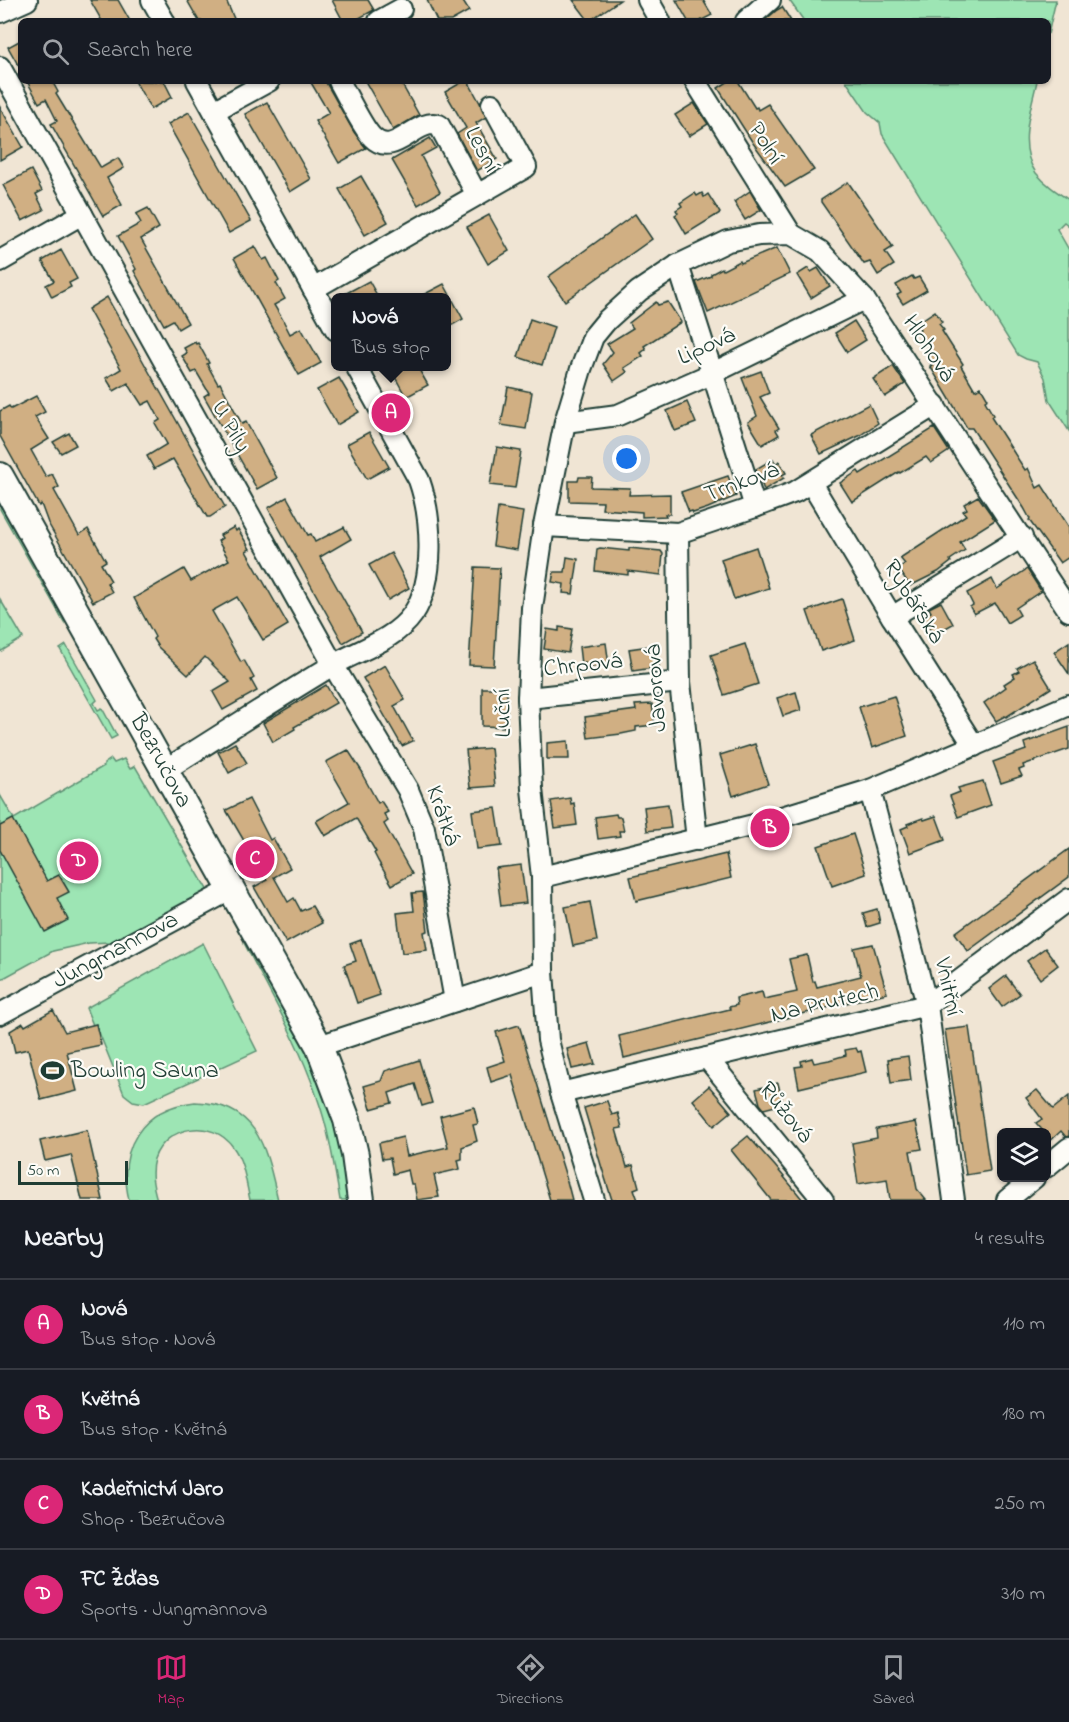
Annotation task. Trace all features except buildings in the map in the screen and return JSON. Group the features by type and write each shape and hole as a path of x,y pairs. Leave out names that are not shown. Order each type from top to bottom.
{"main road":[{"name":"Bezručova","path":"0,476 319,1046"},
{"path":"319,1046 347,1120 355,1155 361,1200"}],"street":[{"path":"0,12 27,0"},
{"path":"152,0 162,18"},
{"path":"648,0 658,18"},
{"path":"749,18 770,0"},
{"path":"385,18 400,10"},
{"name":"U Pily","path":"0,67 334,664"},
{"path":"199,84 331,321"},
{"path":"214,111 263,84"},
{"name":"Lesní","path":"341,84 372,137 381,143 389,145 428,124 439,125 477,195"},
{"name":"Polní","path":"697,84 791,234"},
{"name":"Lesní","path":"313,289 526,167 492,104"},
{"path":"0,261 82,214"},
{"path":"755,507 678,265 728,241 759,235 791,234"},
{"name":"Hlohová","path":"791,234 820,251 864,298 1069,611"},
{"name":"Luční","path":"594,1200 561,1093 548,1040 543,972 542,877 532,789 528,698 532,608 544,526 565,422 593,337 606,320 639,291 678,265"},
{"name":"Lipová","path":"565,422 618,415 711,374 864,298"},
{"path":"165,770 334,664 395,632 407,622 413,613 422,594 429,550 428,510 419,480 359,371"},
{"name":"Trnková","path":"544,526 678,533 755,507 811,483 935,405"},
{"name":"Rybářská","path":"811,483 974,746"},
{"name":"Javorová","path":"678,533 680,682 697,840"},
{"path":"892,617 1022,537"},
{"name":"Krátká","path":"334,664 408,790 421,818 428,845 455,1001"},
{"name":"Chrpová","path":"528,698 680,682"},
{"path":"542,877 762,824 870,790 1069,705"},
{"name":"Vnitřní","path":"870,790 927,1005 954,1200"},
{"name":"Jungmannova","path":"0,1014 232,889"},
{"name":"Na Prutech","path":"561,1093 927,1005 1069,899"},
{"path":"319,1046 543,972"},
{"name":"Růžová","path":"707,1058 823,1200"},
{"path":"1051,1164 1069,1148"},
{"path":"1007,1200 1029,1182"}],"green space":[{"path":"789,0 1056,0 1051,21 1051,18 802,18"},
{"path":"848,84 1036,84 1026,139 1030,162 1036,173 1047,184 1069,200 1069,226 1064,222 1057,229 1069,250 1069,431 1049,400 1045,378 1037,362 1018,355 882,134 880,123 867,112"},
{"path":"0,499 64,614 64,622 0,509"},
{"path":"0,599 23,638 0,652"},
{"path":"66,645 97,700 94,703 98,710 102,708 117,736 111,739 60,649"},
{"path":"111,759 114,763 124,759 130,769 135,766 208,891 110,942 89,943 53,951 0,980 0,795 14,819 104,766"},
{"path":"248,938 309,1049 338,1127 351,1200 340,1200 328,1135 310,1077 274,999 244,943"},
{"path":"203,943 257,1051 144,1103 133,1101 124,1094 96,1025 93,1025 86,1008"},
{"path":"195,1102 216,1105 233,1111 246,1120 263,1147 278,1200 250,1200 242,1165 233,1147 214,1132 190,1129 169,1139 154,1159 153,1185 157,1200 129,1200 126,1181 127,1164 130,1148 137,1134 147,1122 160,1113 176,1106"}],"place":[{"name":"Nová","path":"391,413"},
{"name":"Květná","path":"770,828"},
{"name":"Kadeřnictví Jaro","path":"255,859"},
{"name":"FC Žďas","path":"79,861"},
{"name":"Bowling Sauna","path":"53,1071"}]}
